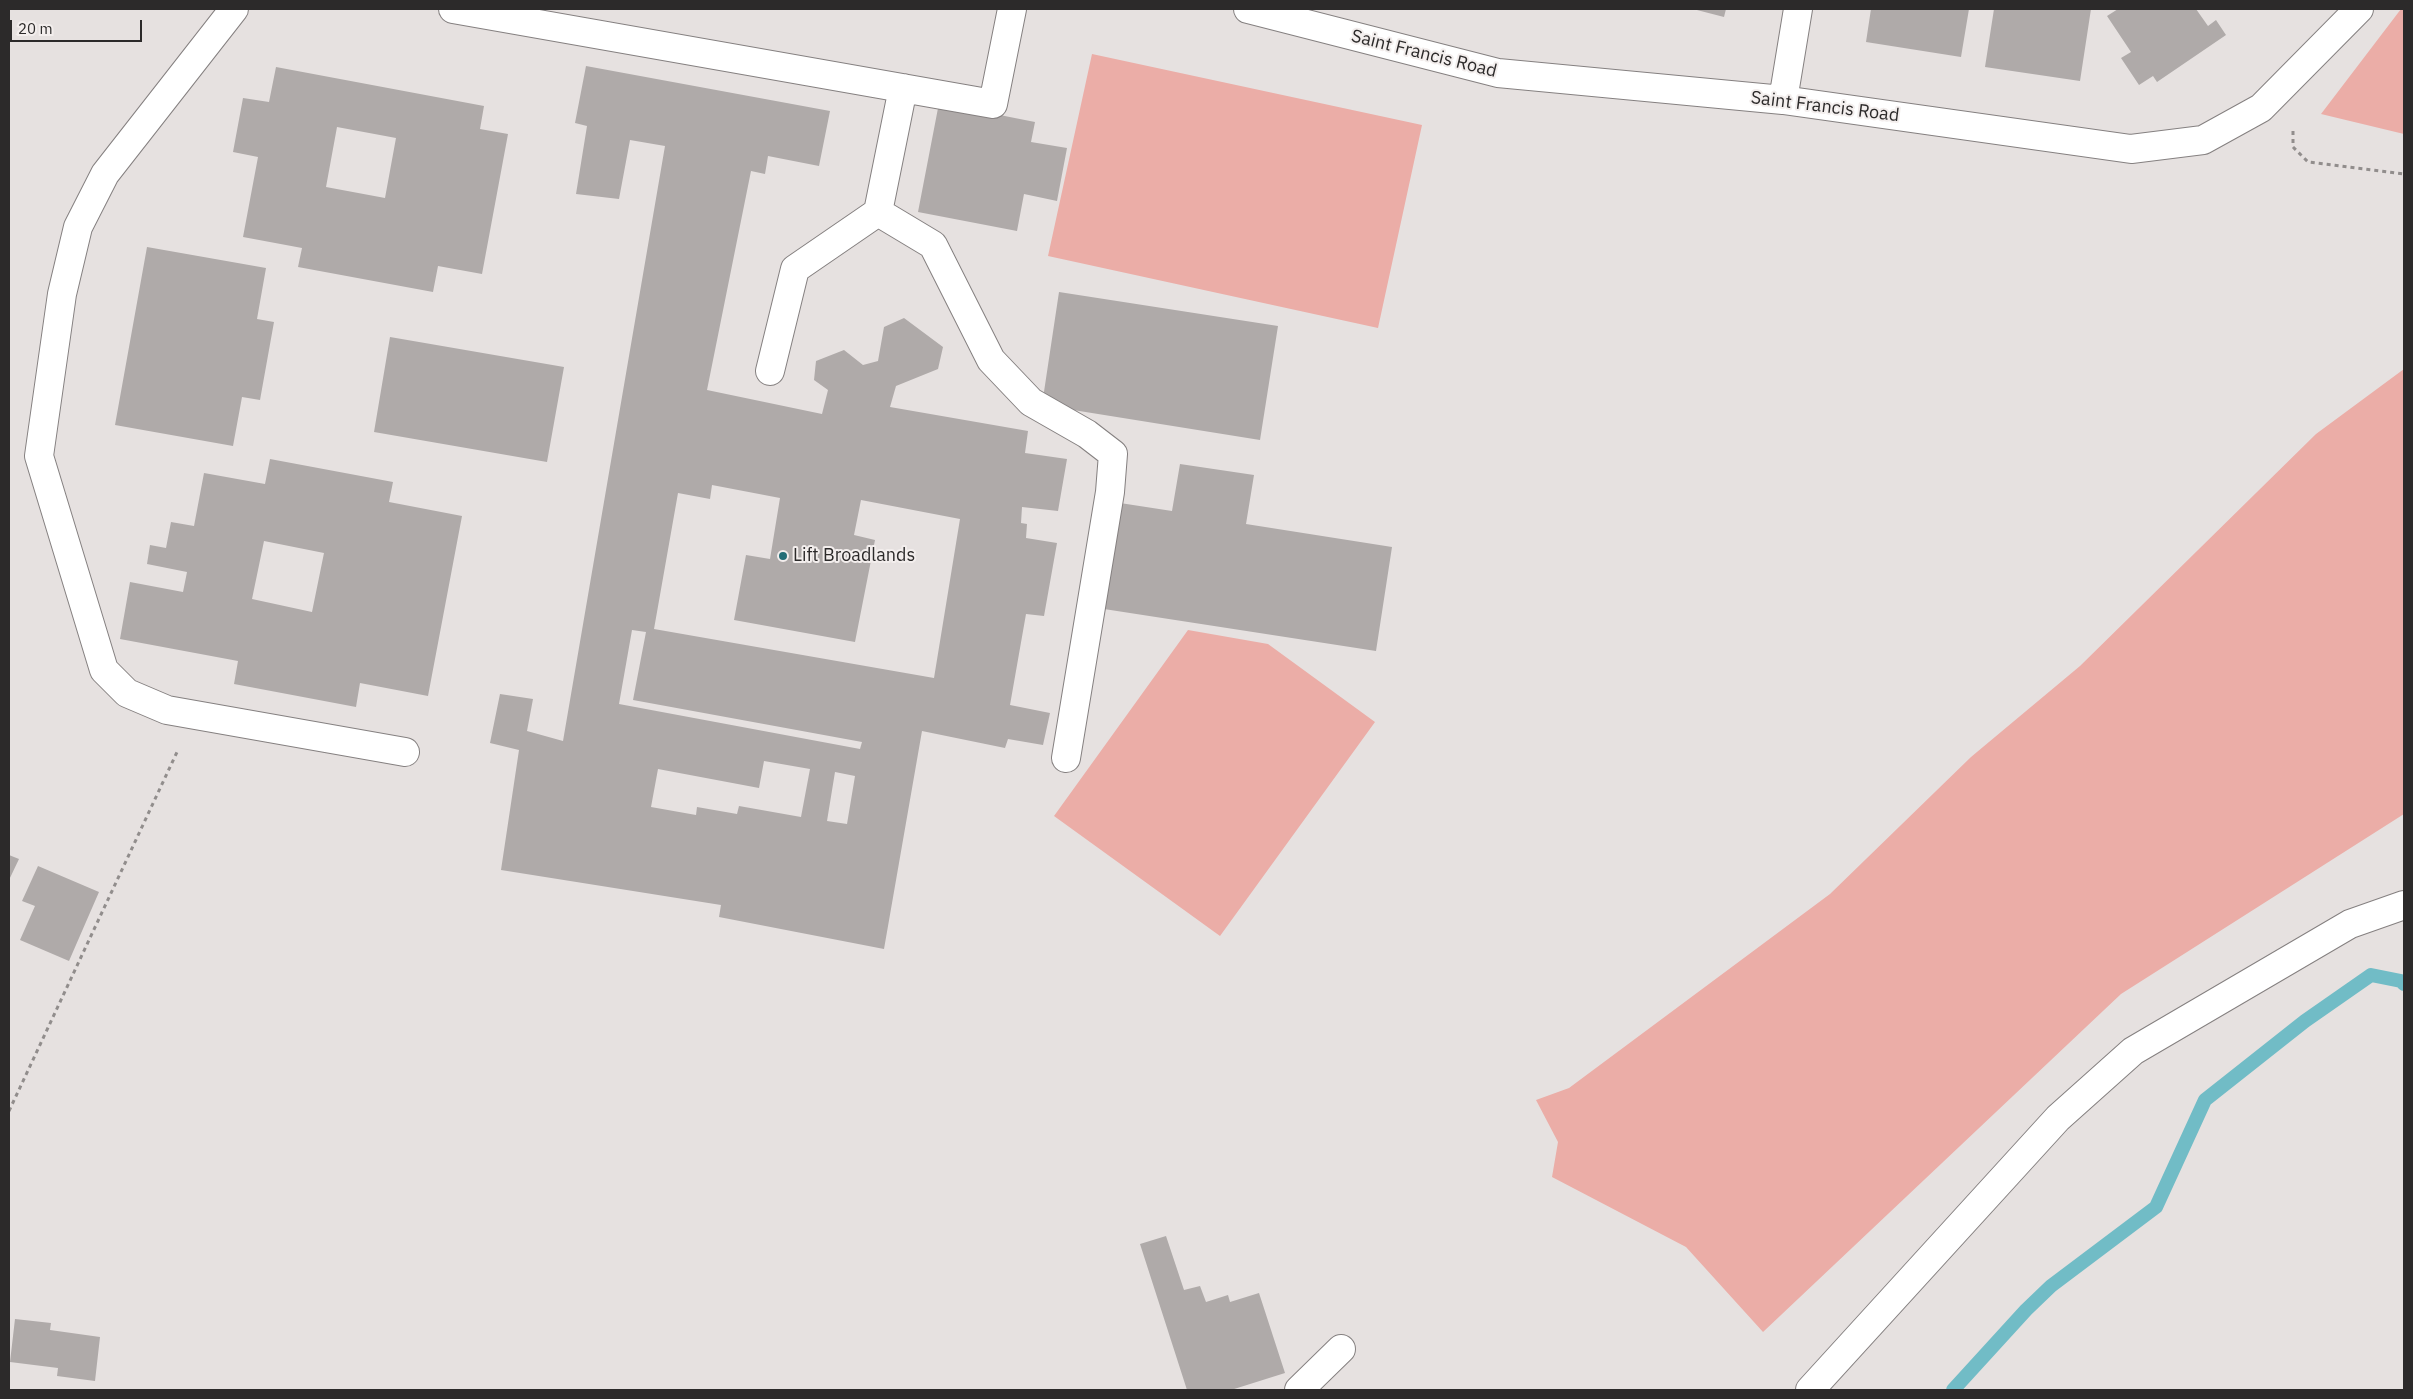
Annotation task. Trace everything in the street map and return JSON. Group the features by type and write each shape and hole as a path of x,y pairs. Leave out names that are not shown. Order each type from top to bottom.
{"street":[{"path":"234,9 105,174 78,227 62,294 39,456 104,670 127,693 167,710 405,752"},
{"path":"453,9 993,104 1012,9"},
{"name":"Saint Francis Road","path":"1248,9 1498,74 1783,100 2131,149 2203,140 2261,108 2359,9"},
{"path":"1783,100 1798,9"},
{"path":"770,371 796,269 878,212 903,88"},
{"path":"878,212 934,245 990,360 1030,402 1087,434 1113,454 1110,492 1066,758"},
{"path":"1810,1390 2058,1118 2133,1051 2350,924 2404,905"},
{"path":"1299,1390 1341,1349"}],"path":[{"path":"2261,108 2292,125 2293,147 2308,162 2404,174"},
{"path":"9,1111 171,762 199,715"}],"shaded area":[{"path":"2401,9 2404,9 2404,134 2321,114"},
{"path":"1092,54 1422,125 1378,328 1048,256"},
{"path":"2404,369 2404,814 2121,994 1763,1332 1686,1247 1552,1177 1558,1142 1536,1100 1569,1088 1830,894 1971,757 2080,666 2316,434"},
{"path":"1188,630 1268,644 1375,722 1220,936 1054,816"}],"building":[{"path":"1693,9 1726,9 1724,17"},
{"path":"1871,9 1969,9 1961,57 1866,42"},
{"path":"1994,9 2091,9 2080,81 1985,67"},
{"path":"2118,9 2196,9 2208,26 2216,20 2226,35 2157,82 2153,76 2139,85 2121,58 2131,52 2107,16"},
{"path":"586,66 830,111 819,166 768,156 765,174 751,171 707,390 822,414 828,390 814,380 816,361 844,350 863,365 878,361 884,327 904,318 943,347 938,369 896,386 890,407 1028,431 1025,453 1067,459 1058,511 1022,507 1021,523 1027,524 1026,538 1057,543 1044,616 1026,614 1010,705 1050,713 1043,745 1008,739 1005,748 922,731 884,949 719,917 721,905 501,870 519,750 490,743 500,694 533,699 527,731 563,741 665,146 630,140 619,199 576,194 587,126 575,123","holes":["712,485 780,498 770,559 746,555 734,620 855,642 875,540 854,535 861,500 960,519 934,678 654,629 678,493 710,499","632,630 646,632 633,700 862,742 860,749 619,704","764,761 810,769 801,817 739,806 737,814 697,807 696,815 651,807 658,769 759,788","835,772 855,776 847,824 827,821"]},
{"path":"276,67 484,106 480,129 508,134 482,274 438,266 433,292 298,267 302,248 243,237 258,157 233,152 243,98 269,102","holes":["337,127 396,138 385,198 326,187"]},
{"path":"939,103 1035,122 1031,142 1067,148 1057,201 1024,194 1017,231 918,212"},
{"path":"147,247 266,268 257,319 274,322 260,400 242,397 233,446 115,425"},
{"path":"1059,292 1278,326 1260,440 1042,405"},
{"path":"390,337 564,367 547,462 374,432"},
{"path":"270,459 393,482 389,502 462,516 428,696 360,683 356,707 234,684 238,661 120,639 130,582 183,592 187,572 147,564 150,545 166,548 171,522 194,526 204,473 265,484","holes":["264,541 324,553 312,612 252,599"]},
{"path":"1180,464 1254,475 1246,524 1392,547 1376,651 1104,609 1120,503 1172,511"},
{"path":"9,855 19,859 9,880"},
{"path":"38,866 99,892 69,961 20,940 35,906 22,901"},
{"path":"1166,1236 1184,1290 1200,1286 1206,1302 1228,1295 1230,1302 1259,1293 1285,1373 1231,1390 1187,1390 1140,1244"},
{"path":"15,1319 51,1323 50,1330 100,1337 95,1381 57,1376 58,1368 10,1362"}],"waterway":[{"path":"1953,1390 2026,1310 2051,1286 2156,1207 2205,1100 2305,1021 2371,975 2401,981 2404,984"}],"place":[{"name":"Lift Broadlands","path":"783,556"}]}
